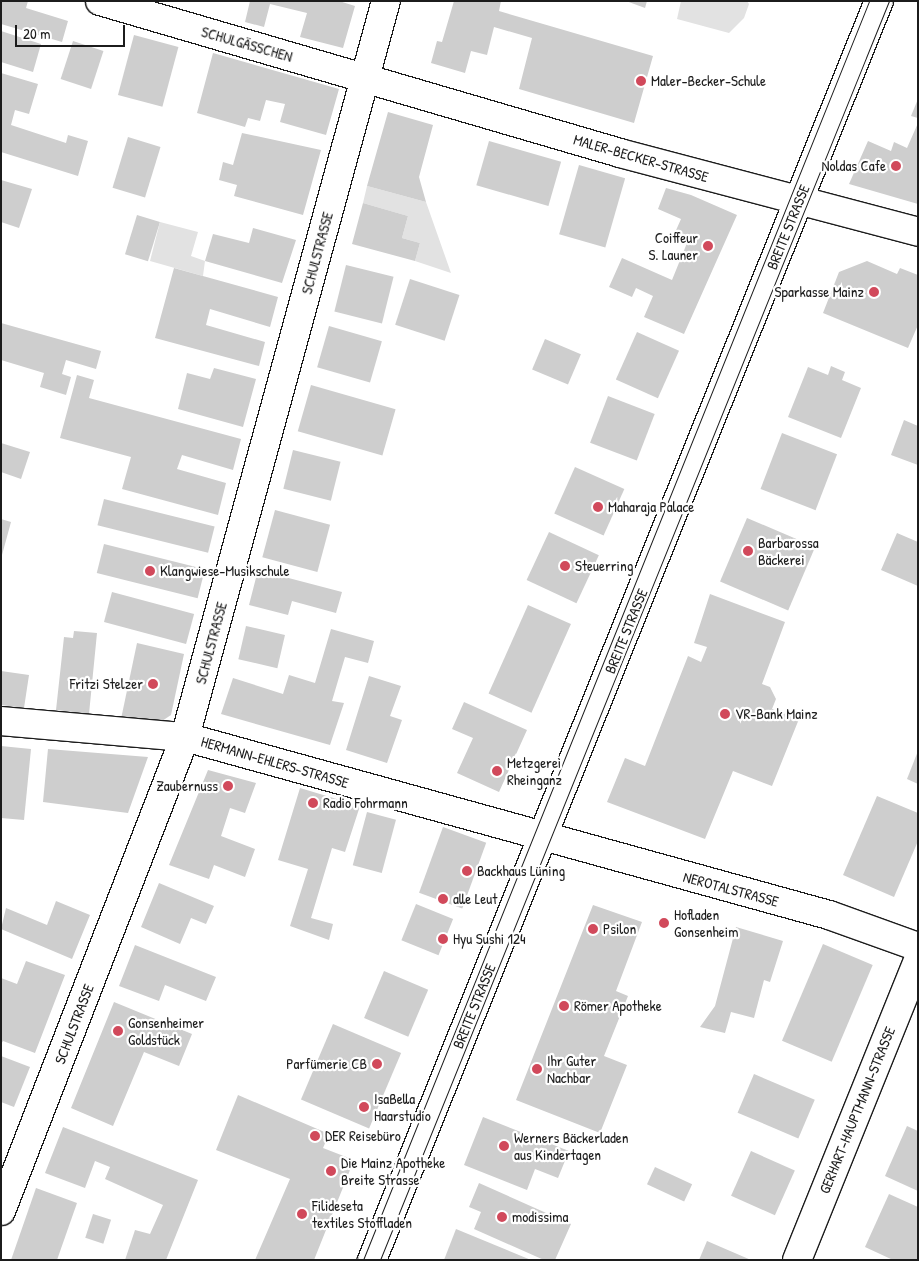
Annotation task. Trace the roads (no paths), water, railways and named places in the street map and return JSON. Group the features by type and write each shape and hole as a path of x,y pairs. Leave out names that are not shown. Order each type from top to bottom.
{"street":[{"name":"SCHULGÄSSCHEN","path":"100,1 365,78"},
{"name":"SCHULSTRASSE","path":"1,1211 185,737 386,1"},
{"name":"BREITE STRASSE","path":"372,1260 879,1"},
{"name":"MALER-BECKER-STRASSE","path":"365,78 799,201 918,232"},
{"name":"HERMANN-EHLERS-STRASSE","path":"1,721 185,737 543,837"},
{"name":"NEROTALSTRASSE","path":"543,837 829,915 918,948"},
{"name":"GERHART-HAUPTMANN-STRASSE","path":"797,1260 918,960"}],"tram line":[{"path":"363,1260 869,1"},
{"path":"380,1260 889,1"}],"place":[{"name":"Maler-Becker-Schule","path":"641,81"},
{"name":"Noldas Cafe","path":"896,166"},
{"name":"Coiffeur S. Launer","path":"708,246"},
{"name":"Sparkasse Mainz","path":"874,292"},
{"name":"Maharaja Palace","path":"598,507"},
{"name":"Barbarossa Bäckerei","path":"748,551"},
{"name":"Steuerring","path":"565,566"},
{"name":"Klangwiese-Musikschule","path":"150,571"},
{"name":"Fritzi Stelzer","path":"153,684"},
{"name":"VR-Bank Mainz","path":"725,714"},
{"name":"Metzgerei Rheinganz","path":"497,771"},
{"name":"Zaubernuss","path":"228,786"},
{"name":"Radio Fohrmann","path":"313,803"},
{"name":"Backhaus Lüning","path":"467,871"},
{"name":"alle Leut","path":"443,899"},
{"name":"Hofladen Gonsenheim","path":"664,923"},
{"name":"Psilon","path":"593,929"},
{"name":"Hyu Sushi 124","path":"443,939"},
{"name":"Römer Apotheke","path":"564,1006"},
{"name":"Gonsenheimer Goldstück","path":"118,1031"},
{"name":"Parfümerie CB","path":"377,1064"},
{"name":"Ihr Guter Nachbar","path":"537,1069"},
{"name":"IsaBella Haarstudio","path":"364,1107"},
{"name":"DER Reisebüro","path":"315,1136"},
{"name":"Werners Bäckerladen aus Kindertagen","path":"504,1146"},
{"name":"Die Mainz Apotheke Breite Strasse","path":"331,1171"},
{"name":"Filideseta textiles Stoffladen","path":"302,1214"},
{"name":"modissima","path":"502,1217"}]}
